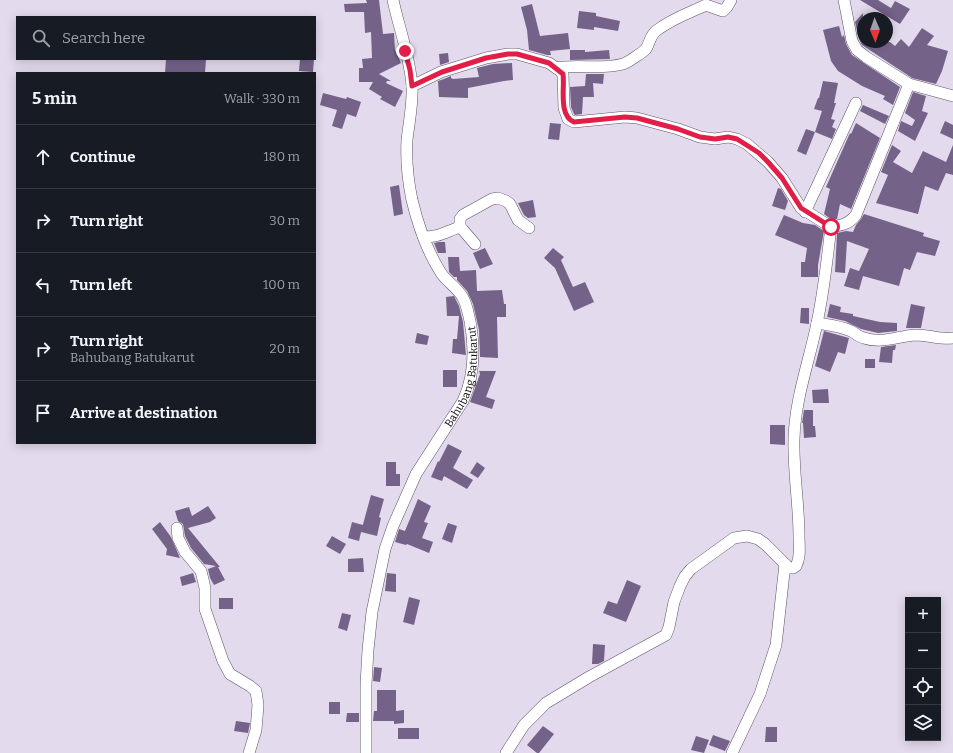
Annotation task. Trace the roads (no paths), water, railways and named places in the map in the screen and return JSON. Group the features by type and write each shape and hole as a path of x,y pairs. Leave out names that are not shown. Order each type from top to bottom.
{"street":[{"name":"Bahubang Batukarut","path":"366,753 366,684 368,650 372,612 385,549 393,526 416,474 463,401 472,375 473,345 465,302 462,296 448,282 433,258 423,236 412,199 408,173 407,141 412,86 410,70 393,0"},
{"path":"556,68 572,66 608,67 623,64 645,50 651,35 665,25 706,5 723,11 728,7 731,0"},
{"path":"844,0 852,41 857,50 909,84 953,96"},
{"path":"412,86 442,72 498,55 517,54 549,63 563,74 564,108 568,119 574,122 625,117 637,118 678,129 700,137 715,139 728,137 737,139 759,153 768,162 782,178 805,212 831,227 851,222 856,215 909,84"},
{"path":"805,212 856,103"},
{"path":"460,228 460,219 463,215 492,199 498,198 510,204 518,220 530,228"},
{"path":"506,753 524,725 546,703 589,677 666,635 676,596 685,576 691,569 728,541 739,536 752,537 765,544 789,568 793,568 798,563 799,521 794,439 798,399 817,323 831,227"},
{"path":"423,236 435,236 449,230 460,228"},
{"path":"460,228 475,244"},
{"path":"817,323 840,327 852,331 864,338 876,340 887,340 916,335 953,338"},
{"path":"177,528 178,538 185,552 202,571 205,588 205,609 230,674 256,691 258,705 256,730 249,753"},
{"path":"732,753 760,694 776,645 785,564"}]}
